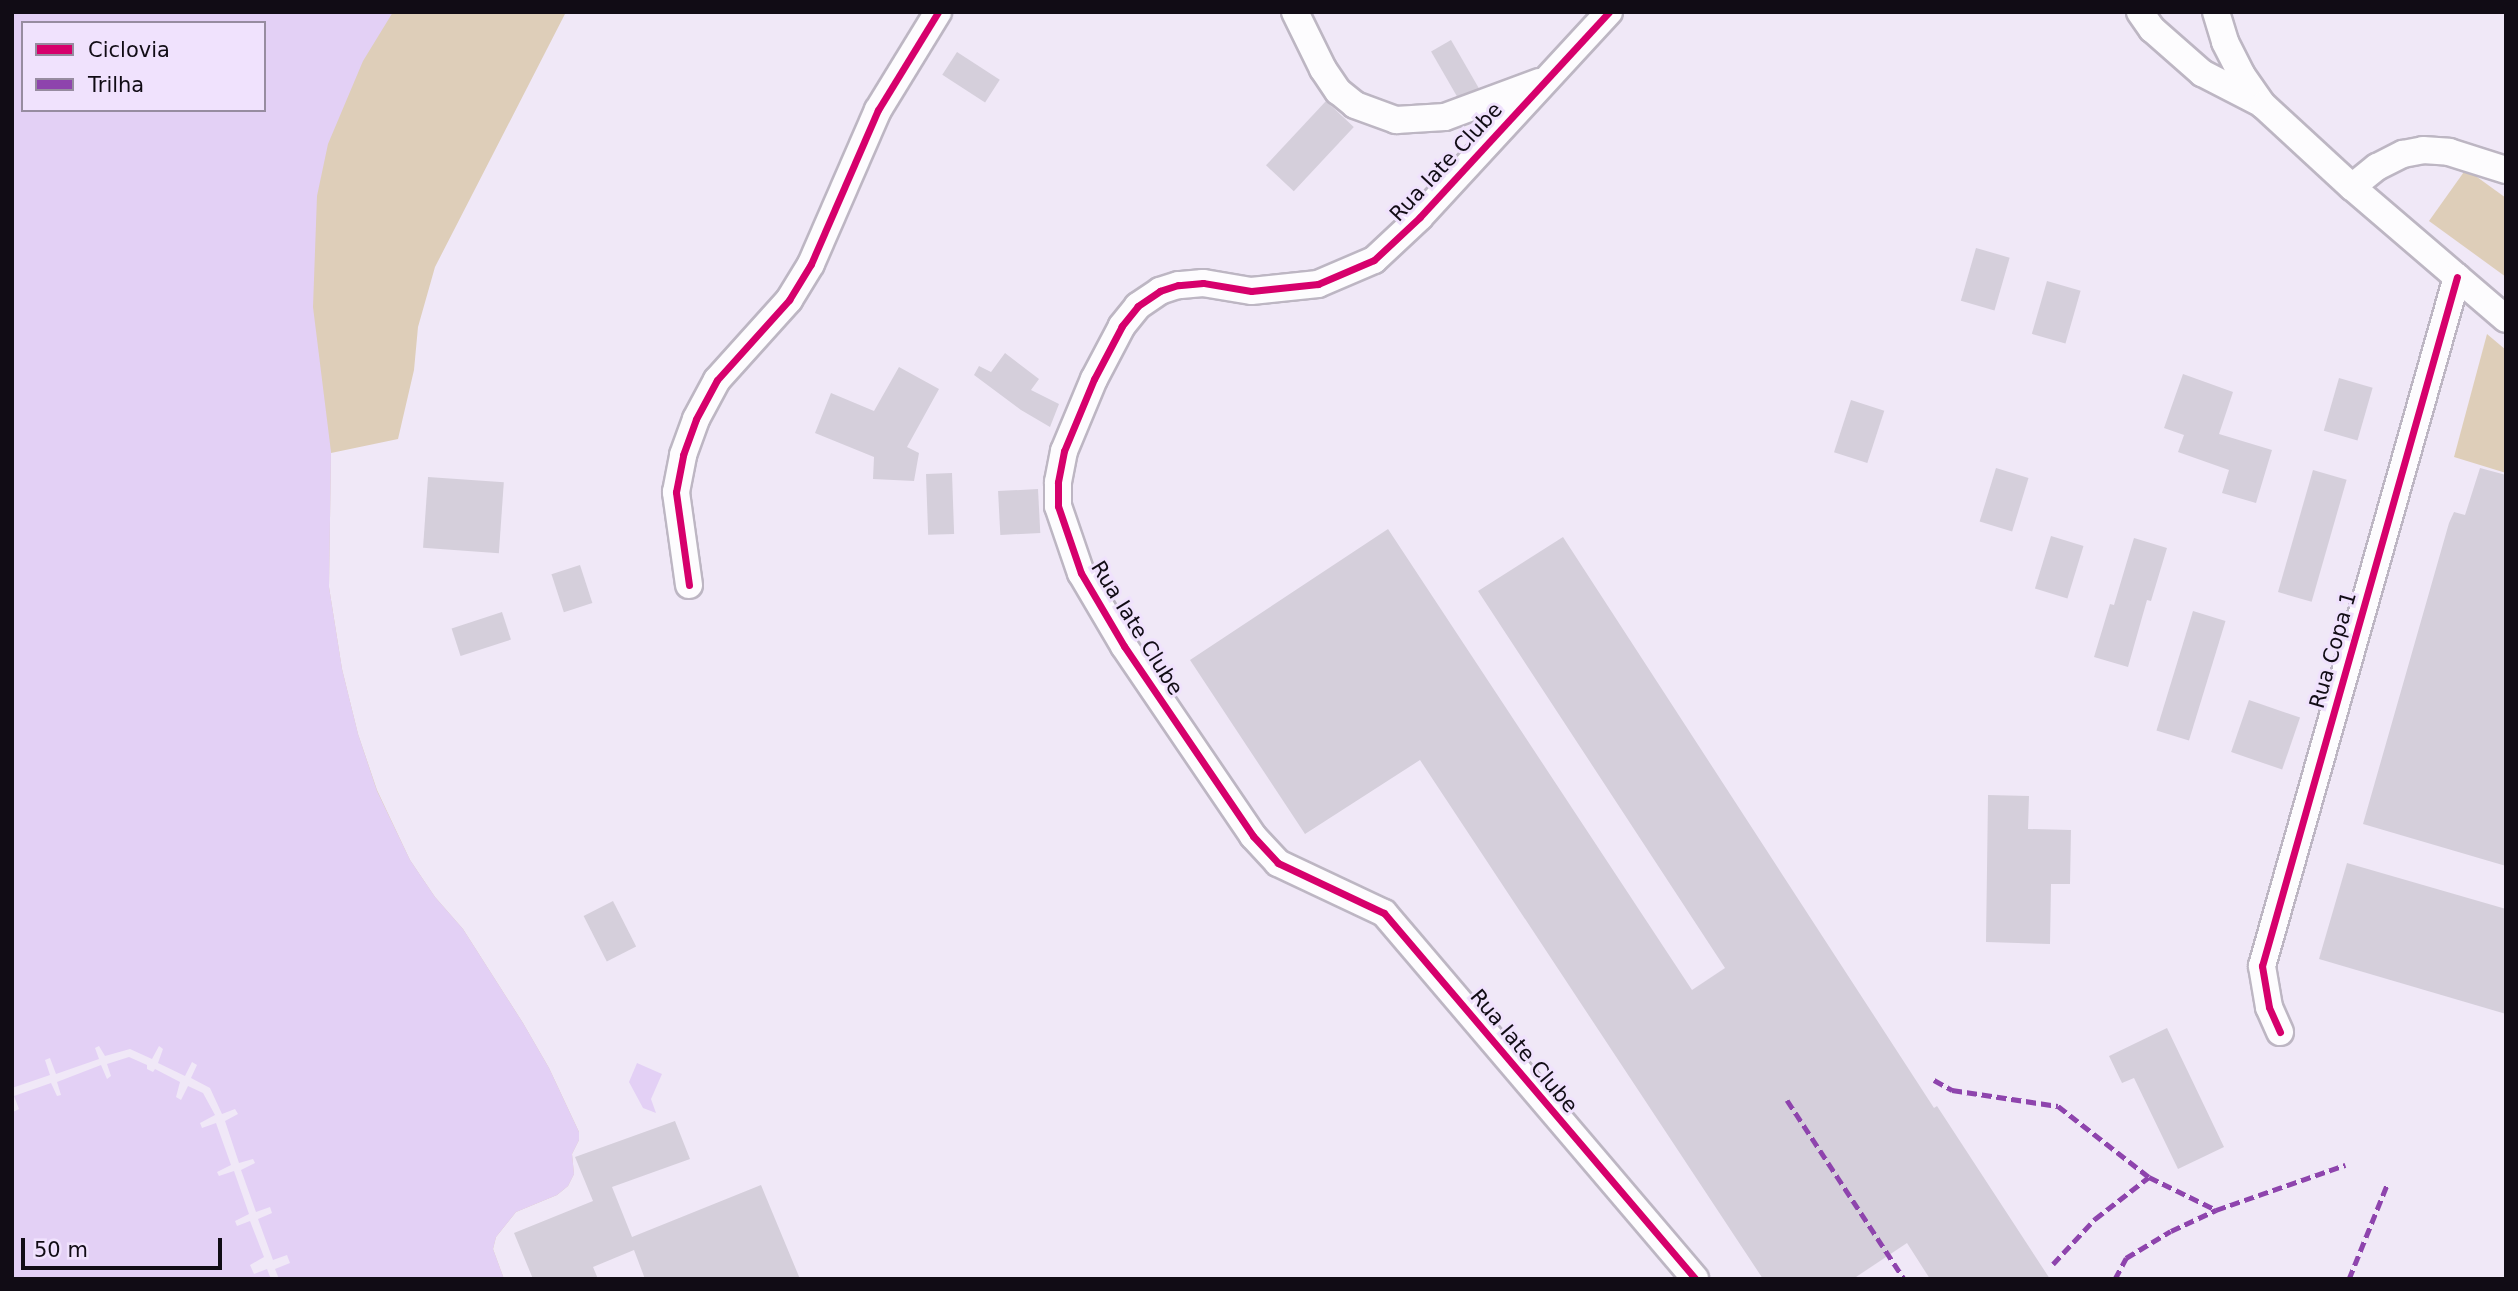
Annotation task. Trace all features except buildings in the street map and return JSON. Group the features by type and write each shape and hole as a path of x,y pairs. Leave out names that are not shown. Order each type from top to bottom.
{"street":[{"path":"689,585 676,492 682,455 696,419 718,380 789,300 811,264 878,110 938,12"},
{"path":"1295,12 1323,69 1338,91 1355,105 1396,120 1445,117 1476,108 1544,80"},
{"name":"Rua Iate Clube","path":"1609,12 1438,198 1374,260 1318,284 1251,291 1203,283 1178,285 1160,291 1138,306 1122,326 1094,379 1069,439 1058,482 1058,506 1081,573 1124,646 1253,836 1278,863 1384,913 1695,1279"},
{"path":"2140,12 2152,29 2202,73 2263,105"},
{"path":"2216,12 2230,53 2263,105 2352,187 2506,319"},
{"path":"2352,187 2386,162 2403,154 2423,150 2449,152 2506,170"},
{"name":"Rua Copa 1","path":"2280,1032 2269,1007 2262,966 2457,277"}],"shaded area":[{"path":"12,12 393,12 363,61 328,144 317,196 313,307 331,452 329,587 342,669 358,734 377,791 410,860 435,897 463,929 523,1023 549,1068 579,1132 579,1140 572,1154 574,1174 568,1186 557,1195 516,1212 496,1237 493,1249 504,1279 12,1279"},
{"path":"309,12 566,12 435,267 418,327 414,370 398,439 331,453 329,587 342,669 358,734 377,790 410,860 435,897 463,929 523,1023 549,1068 579,1132 579,1140 572,1154 574,1174 568,1186 557,1195 516,1212 496,1237 493,1249 504,1279 460,1279 357,895 264,112"},
{"path":"2466,169 2506,198 2506,277 2429,221"},
{"path":"2487,334 2506,350 2506,473 2454,457"},
{"path":"637,1063 662,1074 651,1099 656,1113 643,1108 629,1082"}],"pier":[{"path":"99,1046 105,1056 130,1049 152,1059 159,1046 163,1049 158,1063 185,1076 192,1062 197,1065 191,1078 210,1088 222,1114 235,1109 238,1114 225,1121 239,1163 253,1159 255,1163 241,1170 256,1212 270,1207 272,1213 258,1219 273,1260 287,1255 290,1263 275,1269 279,1279 271,1279 267,1269 254,1274 250,1265 264,1257 250,1221 237,1226 235,1221 249,1214 234,1171 219,1176 217,1172 231,1165 216,1123 202,1128 200,1123 215,1115 203,1093 188,1086 181,1100 176,1097 180,1082 155,1069 153,1072 147,1069 147,1065 129,1057 107,1064 111,1076 107,1079 101,1065 57,1082 61,1095 57,1096 51,1083 14,1096 19,1109 13,1112 12,1088 50,1075 45,1060 50,1058 56,1074 99,1059 95,1048"}],"marked path":[{"path":"1934,1080 1952,1090 2058,1106 2149,1177 2216,1210"},
{"path":"1787,1100 1904,1279"},
{"path":"2115,1279 2126,1258 2171,1231 2216,1210 2345,1165"},
{"path":"2053,1264 2095,1219 2149,1177"},
{"path":"2349,1279 2387,1185"}],"cycle path":[{"path":"689,585 676,492 683,455 696,419 717,380 789,300 811,264 878,110 938,12"},
{"path":"1609,12 1420,217 1374,260 1318,284 1251,291 1203,283 1178,285 1160,291 1138,306 1122,326 1094,379 1064,451 1058,482 1058,506 1081,573 1124,646 1253,836 1278,863 1384,913 1695,1279"},
{"path":"2280,1032 2269,1007 2262,966 2457,277"}]}
